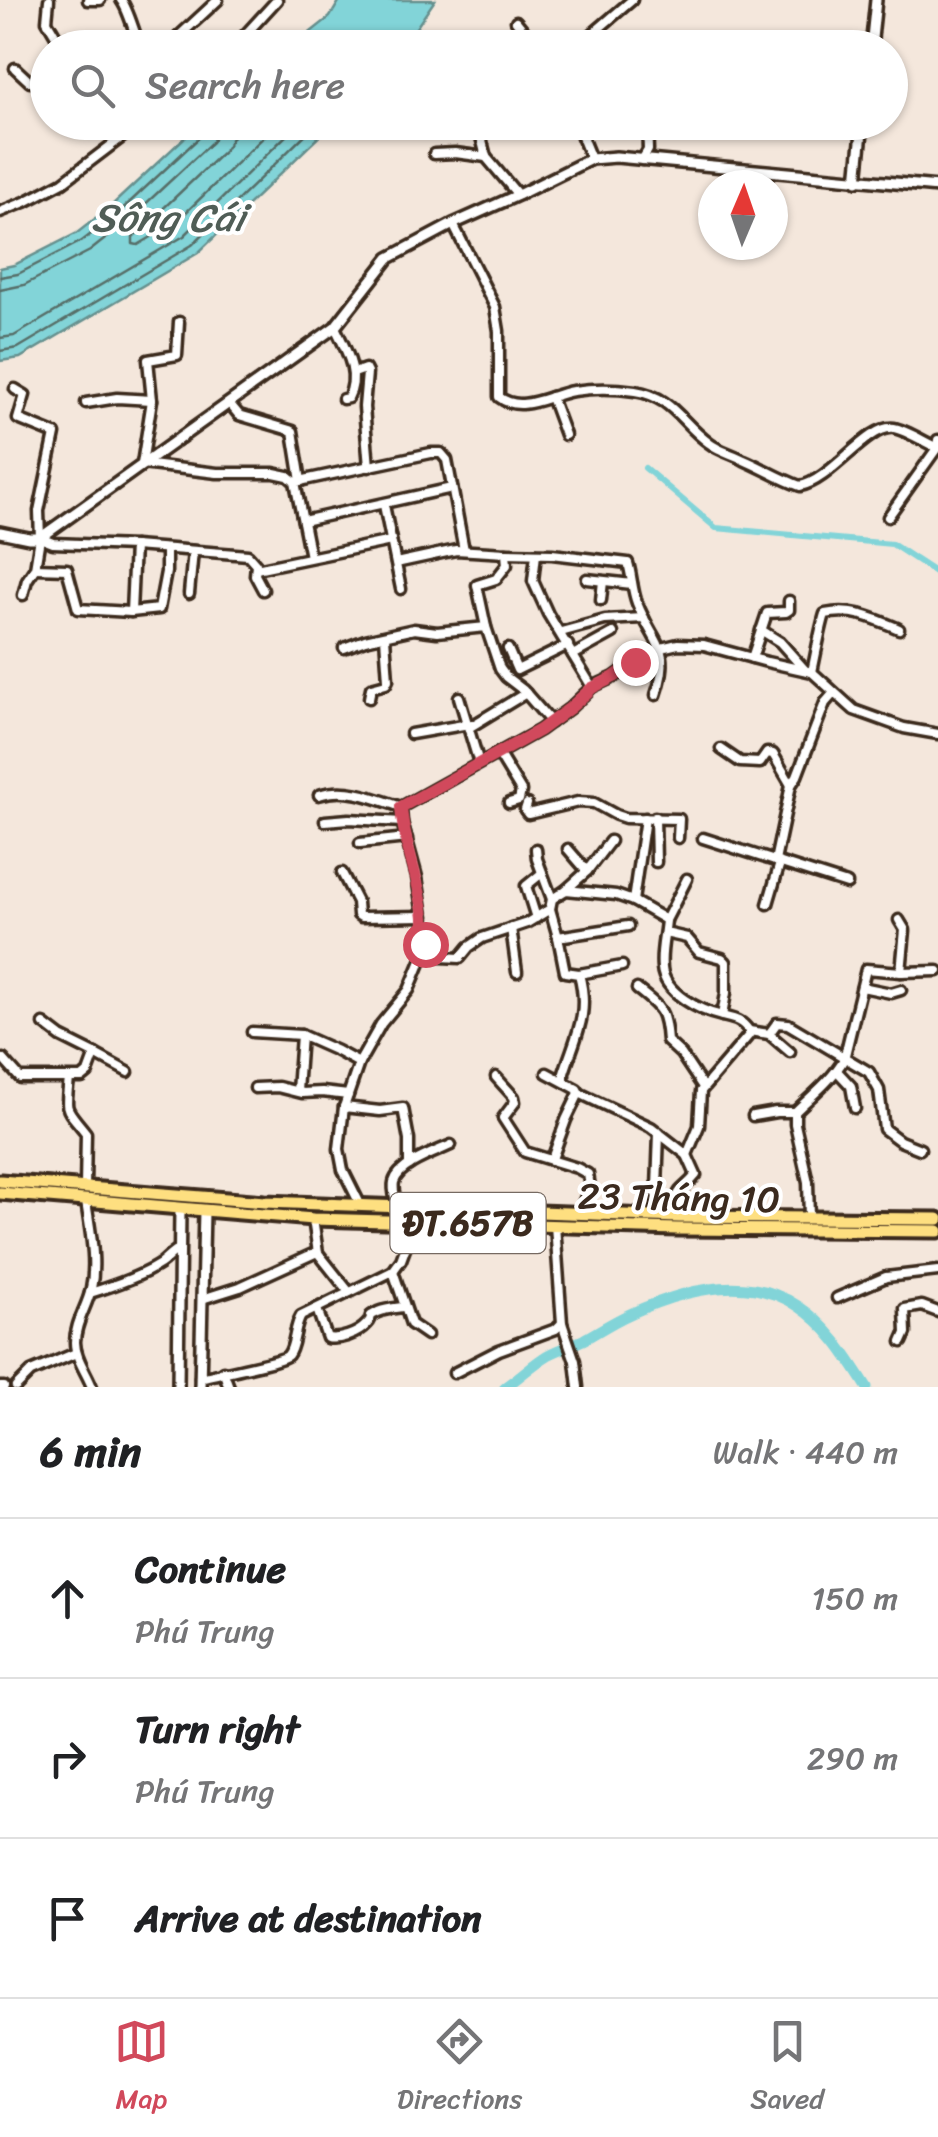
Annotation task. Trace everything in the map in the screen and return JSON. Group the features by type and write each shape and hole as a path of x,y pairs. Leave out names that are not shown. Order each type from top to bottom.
{"main road":[{"name":"23 Tháng 10","path":"0,1180 86,1194"},
{"name":"23 Tháng 10","path":"0,1193 86,1194 313,1219 415,1222 556,1219 580,1213 938,1219"},
{"name":"23 Tháng 10","path":"204,1204 397,1207 678,1230 938,1231"}],"street":[{"path":"48,0 47,21 52,30"},
{"path":"88,0 100,0"},
{"path":"121,0 133,30"},
{"path":"186,30 218,0"},
{"path":"250,30 277,0"},
{"path":"597,30 632,0"},
{"path":"873,30 876,0"},
{"path":"516,22 523,30"},
{"path":"14,68 30,82"},
{"path":"0,212 63,182 118,140"},
{"path":"481,140 486,156 518,195"},
{"path":"583,140 591,159"},
{"path":"642,160 648,150 648,140"},
{"path":"857,181 861,140"},
{"path":"434,154 486,156"},
{"path":"40,538 336,328 388,258 591,159 616,157 938,187"},
{"path":"453,224 495,307 500,332 500,397 520,404 568,392 634,391 662,400 708,443 800,486 821,478 868,438 885,429 894,428 938,446 888,517"},
{"path":"148,360 177,355 179,322"},
{"path":"336,328 354,372 351,394 343,398"},
{"path":"142,464 152,400 147,349"},
{"path":"354,372 367,373 364,407 369,467"},
{"path":"14,389 25,395 18,420 54,434 39,512 35,568 26,580 23,595"},
{"path":"551,397 565,435"},
{"path":"86,403 117,398 152,400"},
{"path":"229,403 239,415 292,431 310,557"},
{"path":"142,464 217,473 274,473 298,481 441,454 447,460 464,550"},
{"path":"303,521 452,488"},
{"path":"384,505 401,589"},
{"path":"0,532 53,543 248,556 256,564 257,581 263,590"},
{"path":"256,569 391,541"},
{"path":"131,612 134,546"},
{"path":"35,568 67,569 78,609 159,609 166,549"},
{"path":"396,563 464,550 628,562 636,599 661,648 664,667 656,695"},
{"path":"188,594 192,551"},
{"path":"506,553 507,565 496,579 477,585 486,627 500,669 551,722"},
{"path":"536,554 533,580 548,614 592,688"},
{"path":"587,579 632,584"},
{"path":"601,600 603,580"},
{"path":"752,658 767,613 786,612 789,601"},
{"path":"808,670 826,614 859,612 898,629"},
{"path":"561,632 605,620 644,618"},
{"path":"344,648 414,630 486,627"},
{"path":"760,630 780,642 854,710 879,721 938,734"},
{"path":"573,655 613,632"},
{"path":"368,698 371,688 388,680 384,637"},
{"path":"508,649 517,670 568,645"},
{"path":"319,795 338,790 401,807 551,722 592,688 661,648 704,645 808,670"},
{"path":"411,734 469,725 526,693"},
{"path":"768,904 792,785 825,704 835,695"},
{"path":"459,697 480,763"},
{"path":"721,749 742,763 760,763 767,754 773,754 792,785"},
{"path":"498,753 521,790 519,800 509,802"},
{"path":"527,804 528,814 578,802 594,803 625,818 679,819 678,838"},
{"path":"361,1206 338,1149 344,1106 359,1063 381,1024 409,990 423,956 426,934 401,807"},
{"path":"650,817 656,862"},
{"path":"633,901 650,817"},
{"path":"325,821 349,818 402,822"},
{"path":"360,843 406,838"},
{"path":"703,838 847,884"},
{"path":"423,956 460,958 482,938 536,918 587,871 610,840"},
{"path":"568,848 587,871"},
{"path":"536,849 565,972 579,974 622,966"},
{"path":"342,873 361,917 424,916"},
{"path":"536,918 526,886 542,874"},
{"path":"687,879 666,920 664,976 693,1007 741,1022 749,1031 769,1034 790,1052"},
{"path":"566,890 633,901 666,920"},
{"path":"899,920 905,934 901,972"},
{"path":"558,937 628,926"},
{"path":"512,928 517,972"},
{"path":"665,932 687,938 699,952 726,962 722,1016"},
{"path":"753,1116 794,1112 837,1072 844,1059 866,969 938,971"},
{"path":"564,1080 584,1011 579,974"},
{"path":"862,987 891,993 901,990"},
{"path":"637,988 660,1007 666,1016 667,1041 703,1086 699,1126 687,1155"},
{"path":"769,1034 782,1022 864,1068 877,1083 887,1133 920,1148"},
{"path":"44,1024 68,1042 128,1072"},
{"path":"703,1086 723,1068 749,1031"},
{"path":"252,1032 301,1036 359,1063"},
{"path":"297,1091 301,1036"},
{"path":"3,1059 20,1078 69,1079 85,1076 95,1054"},
{"path":"837,1072 851,1086 856,1108"},
{"path":"547,1073 578,1088 579,1093 552,1159"},
{"path":"496,1077 514,1097 515,1102 503,1118 518,1142 530,1154 588,1174 590,1186 580,1213"},
{"path":"69,1079 67,1108 86,1133 86,1194 94,1260 90,1293 77,1328 76,1353 92,1387"},
{"path":"255,1088 278,1086 348,1095"},
{"path":"579,1093 659,1132 687,1155 696,1175 678,1192 679,1217"},
{"path":"344,1106 380,1111 403,1108 409,1165"},
{"path":"794,1112 808,1182 809,1218"},
{"path":"656,1216 659,1132"},
{"path":"397,1207 394,1180 409,1165 452,1145"},
{"path":"178,1387 180,1202"},
{"path":"204,1204 200,1382 223,1372 287,1357 298,1319 393,1270 415,1222"},
{"path":"313,1219 317,1252 349,1292"},
{"path":"556,1219 562,1323 575,1361 578,1387"},
{"path":"90,1293 161,1264 179,1249"},
{"path":"202,1299 240,1287 317,1252"},
{"path":"393,1270 410,1324 426,1335"},
{"path":"837,1298 886,1276 938,1271"},
{"path":"902,1342 906,1333 905,1309 922,1306 938,1312"},
{"path":"318,1309 327,1338 333,1340 368,1324 380,1311 403,1307"},
{"path":"454,1373 499,1350 556,1330 562,1323"},
{"path":"178,1340 201,1340"},
{"path":"16,1387 32,1372 76,1353"},
{"path":"223,1372 229,1387"}],"water":[{"path":"340,0 435,0 415,30 314,30 330,17"},
{"name":"Sông Cái","path":"182,140 315,140 198,253 20,358 0,361 0,268 14,265 77,233"}],"waterway":[{"path":"645,468 716,528 892,544 938,574"},
{"path":"505,1387 548,1355 630,1314 693,1292 736,1287 778,1296 809,1314 837,1343 867,1387"}],"route":[{"path":"425,944 417,877 401,807 540,730 592,688 635,662"}]}
